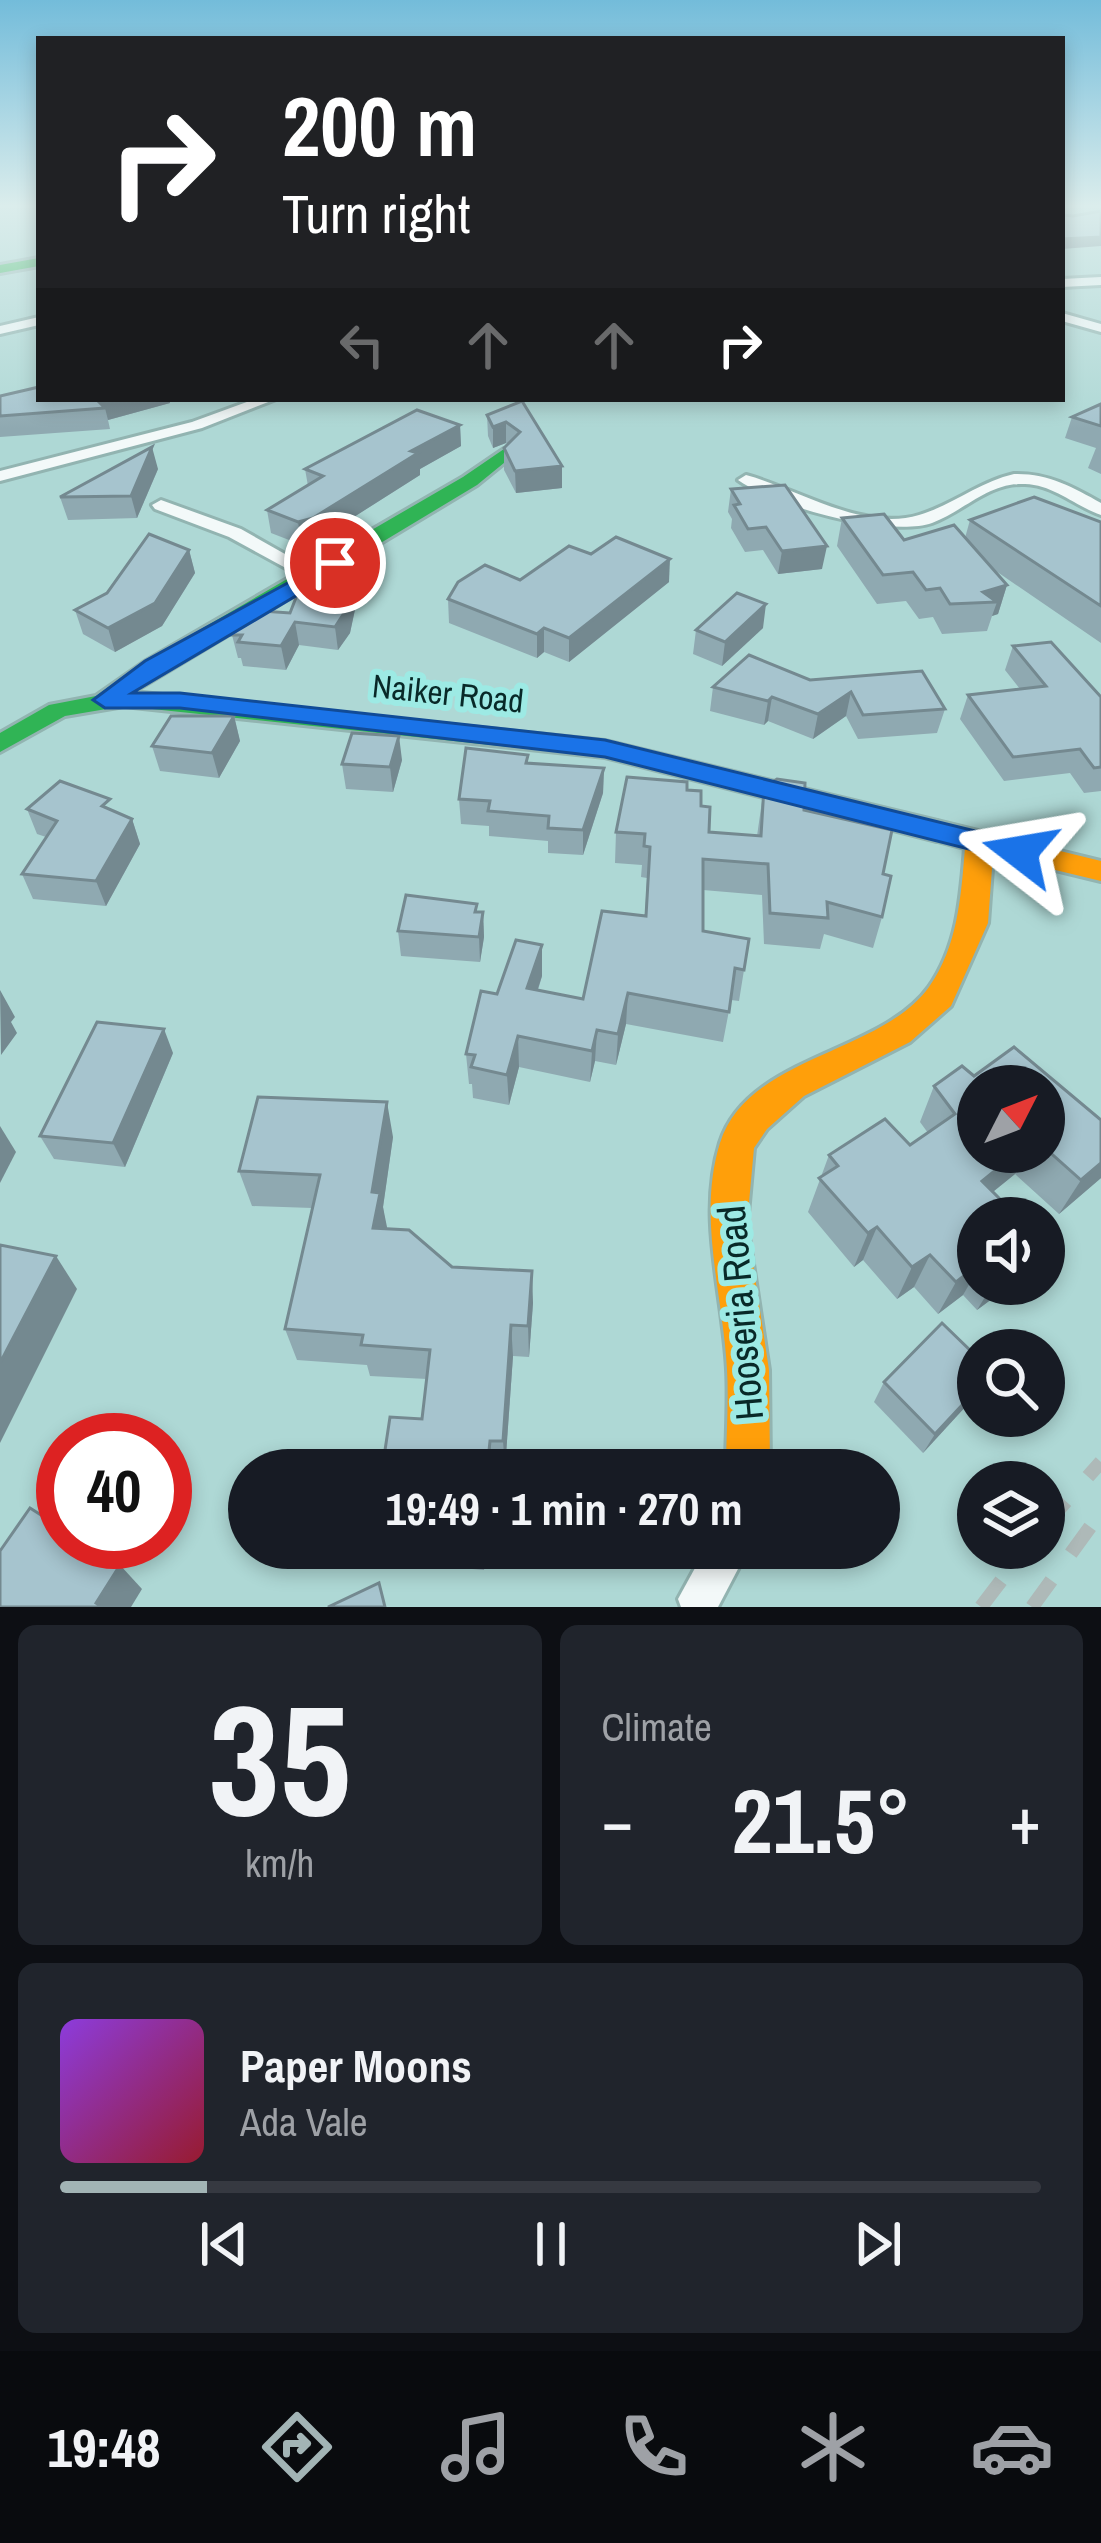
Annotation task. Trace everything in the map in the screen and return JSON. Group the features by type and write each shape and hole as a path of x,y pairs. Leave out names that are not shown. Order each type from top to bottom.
{"street":[{"path":"1065,283 1101,281"},
{"path":"1065,318 1101,328"},
{"path":"0,330 36,322"},
{"path":"0,476 197,425 260,402"},
{"path":"105,700 504,454"},
{"path":"746,480 848,513 905,524 1010,477 1052,484 1101,510"},
{"path":"160,505 235,533 313,575"},
{"name":"Naiker Road","path":"0,745 34,718 105,700 180,700 605,749 1101,871"},
{"name":"Hooseria Road","path":"748,1449 749,1375 728,1196 736,1146 755,1116 790,1086 830,1061 898,1033 930,1010 953,977 971,931 982,890 980,842"},
{"path":"699,1599 716,1569"}],"building":[{"path":"36,388 36,402 99,402 105,408 0,416 0,396"},
{"path":"523,402 562,466 515,471 504,448 520,432 506,422 493,427 487,415"},
{"path":"1101,404 1101,426 1072,417"},
{"path":"417,410 460,425 411,451 418,453 313,518 298,522 267,510 323,476 305,469"},
{"path":"152,447 131,496 60,497"},
{"path":"785,485 827,546 782,551 766,527 748,529 731,489"},
{"path":"1034,497 1101,522 1101,606 970,520"},
{"path":"884,514 904,540 954,525 1007,585 983,592 997,602 950,604 940,588 926,590 913,572 883,575 842,518"},
{"path":"149,534 189,550 155,603 108,628 75,610 107,593"},
{"path":"616,537 670,559 569,638 544,628 537,634 448,599 458,582 485,565 520,580 569,546 591,554"},
{"path":"304,577 354,577 346,610 335,627 295,622 281,646 238,642 242,635 232,635 247,610 290,613"},
{"path":"737,593 766,604 725,642 696,630"},
{"path":"1051,642 1101,697 1101,767 1094,768 1080,749 1013,757 968,695 1046,686 1013,646"},
{"path":"749,655 810,680 922,671 945,709 863,715 851,692 818,714 772,697 768,701 713,687"},
{"path":"171,716 234,716 212,753 152,746"},
{"path":"352,733 399,736 390,767 342,764"},
{"path":"466,748 528,755 526,763 604,768 583,830 548,828 549,816 488,811 490,801 459,799"},
{"path":"627,777 687,782 687,790 701,791 701,806 710,807 709,832 761,836 764,787 777,779 805,783 804,810 892,830 883,874 891,876 882,917 827,902 828,918 770,913 768,864 703,859 703,931 749,939 744,970 735,968 729,1012 628,993 618,1034 597,1030 592,1051 518,1036 507,1075 471,1067 475,1055 466,1054 481,991 497,994 516,940 542,945 527,988 583,999 602,911 646,916 650,847 644,846 645,834 616,832"},
{"path":"60,781 110,799 102,806 132,819 96,881 22,874 57,821 27,809"},
{"path":"406,895 477,904 475,912 483,912 479,937 398,931"},
{"path":"97,1022 164,1029 113,1143 40,1136"},
{"path":"1014,1047 1035,1065 989,1065"},
{"path":"957,1070 957,1173 992,1173 982,1181 998,1197 957,1197 956,1282 930,1255 912,1267 877,1227 868,1233 819,1178 838,1166 829,1155 885,1119 910,1145 955,1114 934,1086"},
{"path":"1065,1090 1101,1120 1101,1163 1081,1180 1065,1166"},
{"path":"258,1097 387,1102 372,1192 380,1193 373,1228 409,1230 452,1267 532,1271 528,1326 511,1325 503,1441 490,1441 489,1449 385,1449 390,1417 422,1419 430,1350 361,1345 363,1335 285,1329 320,1175 239,1171"},
{"path":"0,1245 56,1256 0,1363"},
{"path":"942,1323 957,1338 957,1410 935,1434 884,1382"},
{"path":"30,1508 36,1512 36,1569 117,1569 96,1603 102,1607 0,1607 0,1551"},
{"path":"379,1583 385,1607 328,1607"}],"railway":[{"path":"1065,1502 1101,1462"},
{"path":"1032,1607 1101,1512"},
{"path":"981,1607 1010,1569"}],"traffic: fast":[{"path":"105,701 154,666 470,481 504,454"},
{"path":"0,744 58,710 124,699 605,749 937,831"}],"traffic: slow":[{"path":"937,831 1101,871"},
{"path":"748,1449 748,1370 728,1224 737,1144 755,1118 792,1086 898,1032 940,997 973,923 980,842"}],"route":[{"path":"335,563 154,666 105,700 180,700 605,749 695,767 1020,852"}]}
